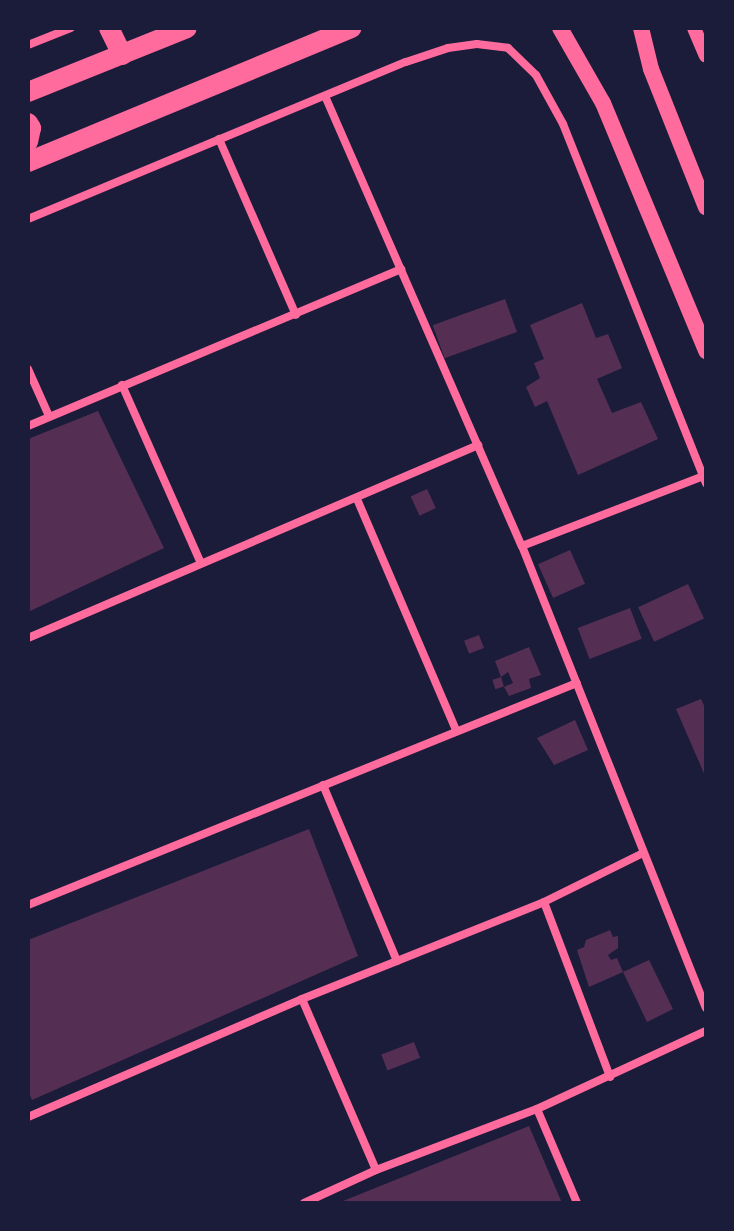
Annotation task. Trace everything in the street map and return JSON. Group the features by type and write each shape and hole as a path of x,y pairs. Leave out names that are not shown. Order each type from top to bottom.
{"main road":[{"path":"109,28 122,55"},
{"path":"28,92 187,28"},
{"path":"28,162 351,28"},
{"path":"560,28 603,103 704,338"},
{"path":"641,28 651,69 706,207"},
{"path":"28,123 31,128 28,142"}],"street":[{"path":"28,45 71,28"},
{"path":"694,28 706,56"},
{"path":"28,219 406,62 448,48 477,44 508,48 536,75 563,124 704,480 522,546"},
{"path":"325,96 522,546 706,1008"},
{"path":"219,139 296,315"},
{"path":"28,426 401,269"},
{"path":"28,369 49,416"},
{"path":"122,385 201,563"},
{"path":"28,638 478,445"},
{"path":"357,499 456,730"},
{"path":"28,905 577,683"},
{"path":"323,785 397,961"},
{"path":"28,1117 302,999 544,902 643,853"},
{"path":"544,902 610,1077"},
{"path":"302,999 376,1170"},
{"path":"304,1203 376,1170 537,1109 706,1031"},
{"path":"537,1109 577,1203"}],"building":[{"path":"505,299 517,332 445,358 433,325"},
{"path":"582,303 596,338 608,334 622,368 597,379 612,413 641,402 658,439 578,475 547,401 535,407 526,387 540,378 534,363 544,359 530,325"},
{"path":"98,411 164,548 28,612 28,439"},
{"path":"427,489 436,508 420,516 411,497"},
{"path":"570,550 585,584 553,598 538,564"},
{"path":"688,584 704,618 654,642 638,607"},
{"path":"630,608 642,639 590,659 578,628"},
{"path":"479,635 484,648 469,654 464,641"},
{"path":"529,647 541,675 529,679 531,688 509,696 504,687 513,683 508,672 501,677 495,661"},
{"path":"501,677 504,687 495,689 492,680"},
{"path":"701,699 706,710 706,778 676,709"},
{"path":"575,720 588,750 554,765 537,738"},
{"path":"309,829 358,956 32,1100 28,1091 28,940"},
{"path":"610,930 613,937 618,936 618,948 608,955 611,960 617,958 623,972 589,987 577,950 584,947 586,940"},
{"path":"649,960 673,1009 647,1022 623,972"},
{"path":"414,1042 420,1058 387,1070 381,1055"},
{"path":"529,1126 562,1203 338,1203"}]}
